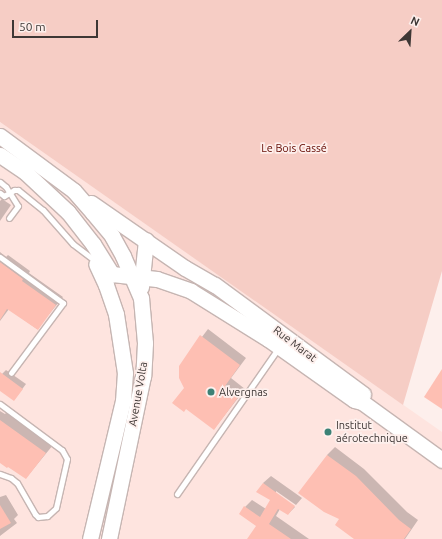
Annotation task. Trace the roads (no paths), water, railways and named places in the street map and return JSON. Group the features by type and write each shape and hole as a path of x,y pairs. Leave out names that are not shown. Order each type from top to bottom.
{"main road":[{"name":"Avenue Volta","path":"0,136 74,191 112,236 136,277 141,298 145,343 143,376 108,539"},
{"name":"Rue Marat","path":"0,155 24,171 68,212 93,244 112,274 168,282 191,291 282,342 442,451"},
{"name":"Avenue Volta","path":"0,161 41,197 77,235 94,260 113,302 119,327 125,373 123,401 90,539"},
{"name":"Rue Marat","path":"74,191 185,268 215,285 282,342 354,400 362,402 442,460"},
{"path":"136,277 145,258 146,240"}],"lane":[{"path":"0,182 10,193 18,206 9,218"},
{"path":"1,196 14,190 18,190 43,210 73,244 94,260"},
{"path":"0,257 63,303 11,373"},
{"path":"178,494 282,342"},
{"path":"0,404 62,450 67,459 56,508 47,516 38,517 17,482 0,474"}],"place":[{"name":"Alvergnas","path":"211,392"},
{"name":"Institut aérotechnique","path":"328,432"}],"park label":[{"name":"Le Bois Cassé","path":"294,148"}]}
